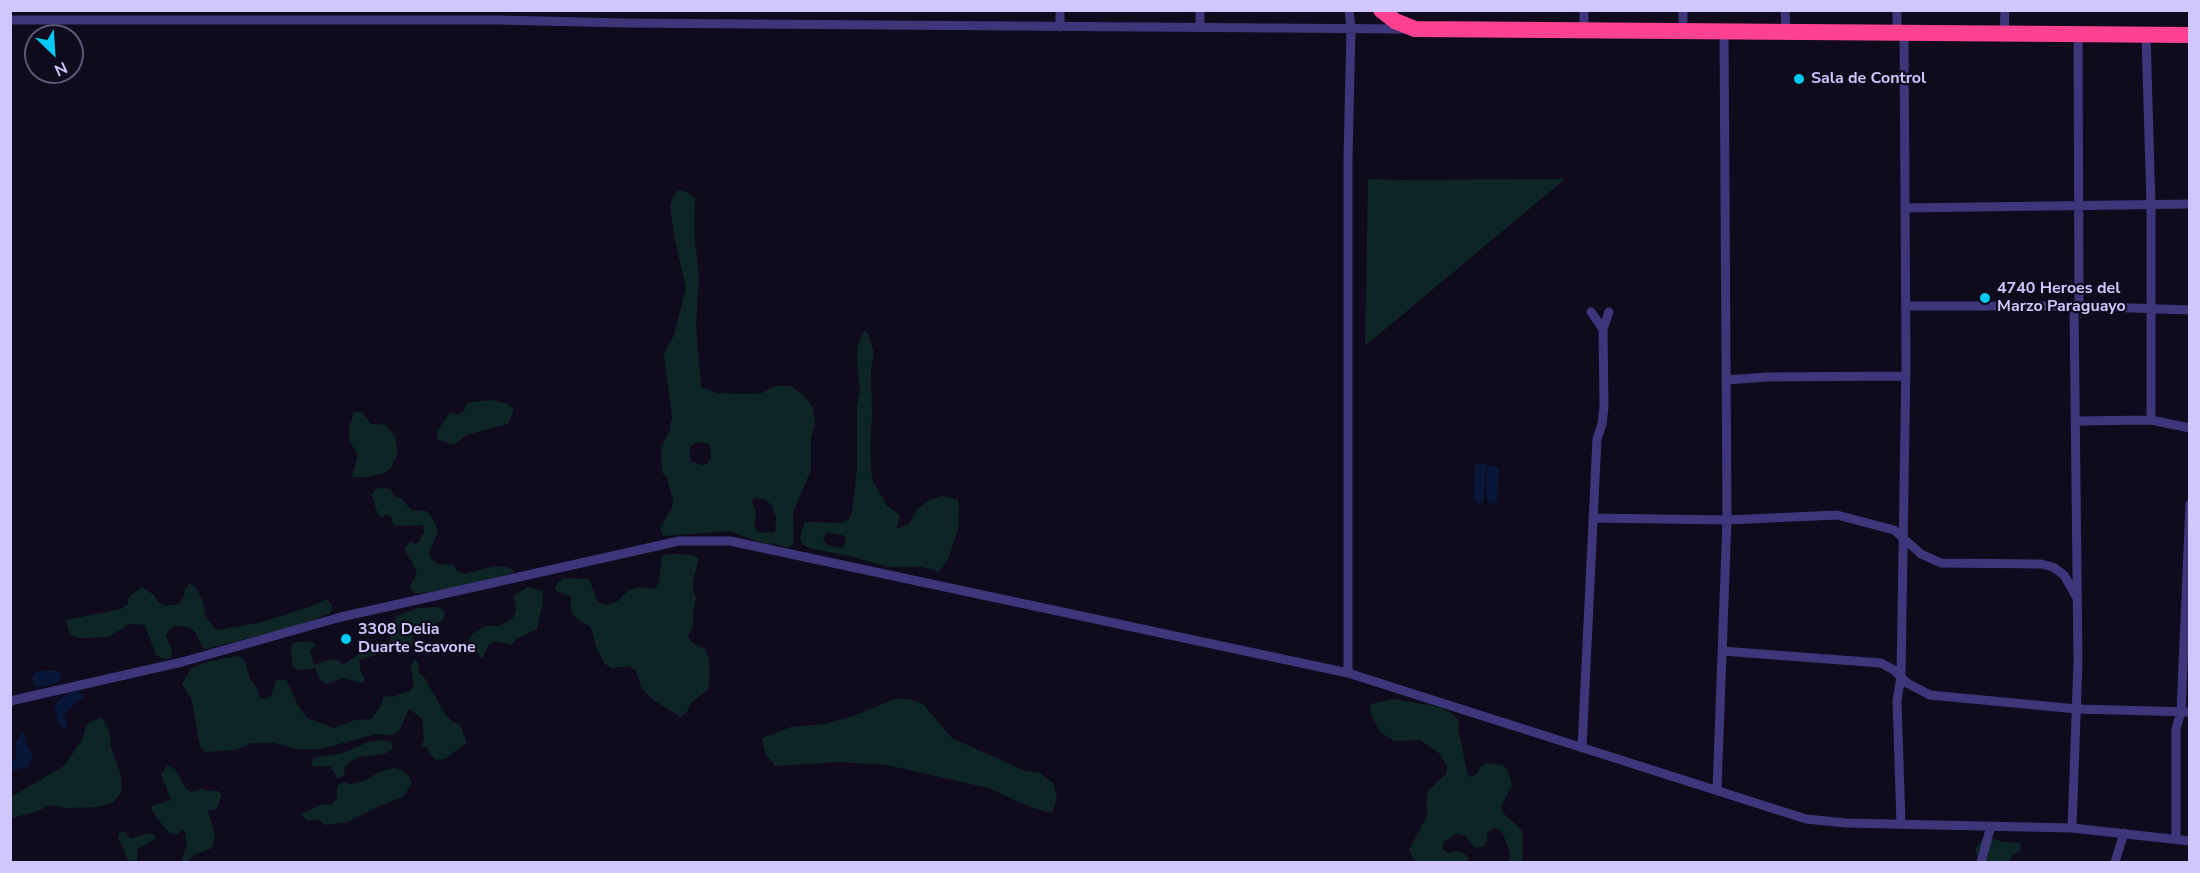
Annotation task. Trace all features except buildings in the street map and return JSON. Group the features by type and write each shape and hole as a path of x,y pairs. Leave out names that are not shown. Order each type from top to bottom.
{"highway":[{"path":"1381,10 1395,21 1415,29 2190,35"}],"street":[{"path":"216,21 217,10"},
{"path":"1060,10 1060,27"},
{"path":"1200,10 1200,27"},
{"path":"1348,673 1348,157 1351,28 1349,10"},
{"path":"1584,10 1584,30"},
{"path":"1683,10 1683,31"},
{"path":"1785,10 1786,32"},
{"path":"1897,10 1901,33 1906,306 1901,677 1898,700 1901,824"},
{"path":"2004,34 2005,10"},
{"path":"10,20 216,21 351,16 493,15 646,24 1415,29"},
{"path":"1717,790 1727,520 1724,32"},
{"path":"2072,828 2077,709 2078,600 2079,34"},
{"path":"2146,35 2151,206 2151,420"},
{"path":"1905,208 2190,204"},
{"path":"1906,306 2077,306 2190,310"},
{"path":"1591,312 1603,329"},
{"path":"1582,748 1597,439 1604,407 1603,329 1610,312"},
{"path":"1726,380 1767,377 1906,376"},
{"path":"2077,421 2151,420 2190,428"},
{"path":"2176,839 2176,729 2185,712 2190,504"},
{"path":"1593,518 1727,520 1837,515 1894,530 1921,554 1941,563 2041,564 2053,567 2064,575 2078,600"},
{"path":"10,701 182,662 341,617 679,541 730,541 1348,673 1806,819 1846,823 2072,828 2190,841"},
{"path":"1722,651 1881,663 1930,695 2077,709 2185,712"},
{"path":"1982,862 1991,826"},
{"path":"2115,862 2124,833"}],"green space":[{"path":"1368,179 1400,180 1565,179 1365,346"},
{"path":"677,190 685,191 695,198 694,230 699,277 696,325 701,387 716,393 746,394 762,393 775,386 791,386 813,407 815,423 811,439 811,470 793,512 794,543 788,548 772,543 764,544 730,531 663,536 660,528 672,508 673,501 667,478 662,472 661,446 669,433 672,417 664,354 674,335 686,288 674,236 670,204","holes":["699,442 710,444 711,458 707,464 702,465 690,461 690,446","754,498 765,499 773,507 776,518 775,532 756,531 754,524 756,512 752,502"]},
{"path":"864,330 868,333 874,354 871,369 872,479 887,506 900,515 897,529 910,523 917,509 929,500 943,496 959,500 958,529 948,559 939,572 923,567 889,567 809,548 802,544 800,537 805,522 843,523 849,519 852,512 857,469 857,406 860,391 858,345","holes":["827,532 845,536 843,548 827,545 823,539"]},
{"path":"491,400 508,404 514,409 508,424 466,435 454,445 438,440 437,432 450,412 458,415 464,411 467,403"},
{"path":"354,412 362,412 371,424 386,425 395,437 398,453 391,468 385,473 368,477 352,477 358,455 350,442 349,427"},
{"path":"376,489 391,489 394,496 401,498 411,510 426,511 432,517 438,531 429,553 432,560 438,564 453,565 458,572 465,574 494,566 509,567 515,572 455,588 415,594 410,587 417,572 404,548 411,541 415,544 421,541 420,537 424,533 423,525 397,526 393,525 389,515 384,515 382,518 378,515 372,495"},
{"path":"676,554 699,558 693,582 696,597 693,628 688,635 691,642 705,649 710,672 708,689 690,704 687,712 681,717 653,700 642,688 636,671 629,666 612,668 605,664 597,649 591,627 577,619 571,612 571,597 555,590 557,583 563,578 589,579 598,603 608,605 618,601 628,590 639,587 655,589 659,582 662,555"},
{"path":"190,583 196,588 203,602 206,618 217,630 262,622 327,599 332,605 331,613 293,627 206,649 202,647 196,633 189,627 176,626 170,629 166,636 172,650 171,658 163,659 156,655 145,625 129,624 109,637 78,638 70,635 66,620 121,609 128,604 129,597 142,587 165,606 179,604"},
{"path":"527,587 543,591 537,629 516,639 511,645 495,641 489,644 482,659 469,641 472,634 485,626 500,626 513,618 516,611 514,596"},
{"path":"439,607 445,612 443,620 415,634 411,654 400,647 360,660 360,669 365,680 362,683 342,678 327,684 320,680 315,668 301,670 293,668 291,648 296,642 310,641 316,645 310,650 314,665 332,659 342,664 364,650 390,643 393,623 397,616 418,608"},
{"path":"239,656 245,661 250,679 258,690 259,698 265,699 271,696 276,681 286,679 298,706 307,718 334,728 355,720 371,719 380,707 384,696 392,697 410,691 414,685 411,666 415,659 419,664 418,672 424,677 445,714 460,725 467,743 444,759 436,760 427,747 420,747 424,741 422,718 409,709 399,731 392,735 376,734 321,749 296,749 274,743 251,743 236,750 204,752 200,745 191,698 182,684 191,668 210,661"},
{"path":"894,699 909,699 923,704 952,738 1025,771 1040,773 1053,783 1057,798 1052,813 1033,808 988,788 887,765 839,762 775,766 765,753 762,738 791,727 824,724 854,716"},
{"path":"1393,699 1440,707 1454,715 1459,721 1458,729 1470,777 1477,774 1480,767 1487,763 1502,765 1508,770 1512,785 1501,807 1504,814 1521,829 1522,862 1509,862 1510,853 1502,831 1495,828 1488,832 1484,846 1475,848 1465,836 1457,833 1444,842 1442,849 1448,853 1456,851 1463,853 1469,858 1468,862 1415,862 1409,850 1428,814 1426,807 1428,791 1446,774 1447,766 1439,753 1420,740 1395,741 1381,733 1370,712 1371,704"},
{"path":"102,717 109,731 111,747 121,776 122,791 113,803 97,807 65,808 50,805 35,812 11,818 11,797 64,766 82,740 87,724"},
{"path":"380,740 391,742 393,750 383,754 359,757 351,761 345,767 344,775 338,779 330,766 315,767 312,765 311,761 317,757 343,753 368,742"},
{"path":"168,765 175,769 185,788 191,792 203,788 206,791 218,791 221,794 217,809 208,810 215,836 212,848 193,855 188,862 182,862 187,846 185,832 182,830 177,835 169,833 151,810 152,806 171,800 161,774"},
{"path":"394,768 402,770 412,782 404,796 348,822 325,825 319,820 307,820 301,814 320,805 332,804 337,798 337,787 342,782 350,784 365,781 379,772"},
{"path":"120,831 125,832 130,839 151,833 155,836 155,839 138,849 139,862 129,862 118,838"},
{"path":"1988,837 2003,842 2021,843 2020,851 2008,862 1979,862 1975,850 1981,840"}],"water":[{"path":"1483,463 1486,465 1484,497 1483,503 1479,504 1474,499 1475,465"},
{"path":"1496,465 1499,470 1497,501 1489,505 1486,495 1487,467"},
{"path":"51,670 61,674 56,684 36,687 32,683 36,672"},
{"path":"79,691 84,696 64,714 68,725 65,728 59,725 54,707 61,698 71,692"},
{"path":"24,731 27,746 33,756 28,766 14,771 11,764 17,755 15,743"}],"place":[{"name":"Sala de Control","path":"1799,79"},
{"name":"4740 Heroes del Marzo Paraguayo","path":"1985,298"},
{"name":"3308 Delia Duarte Scavone","path":"346,639"}]}
